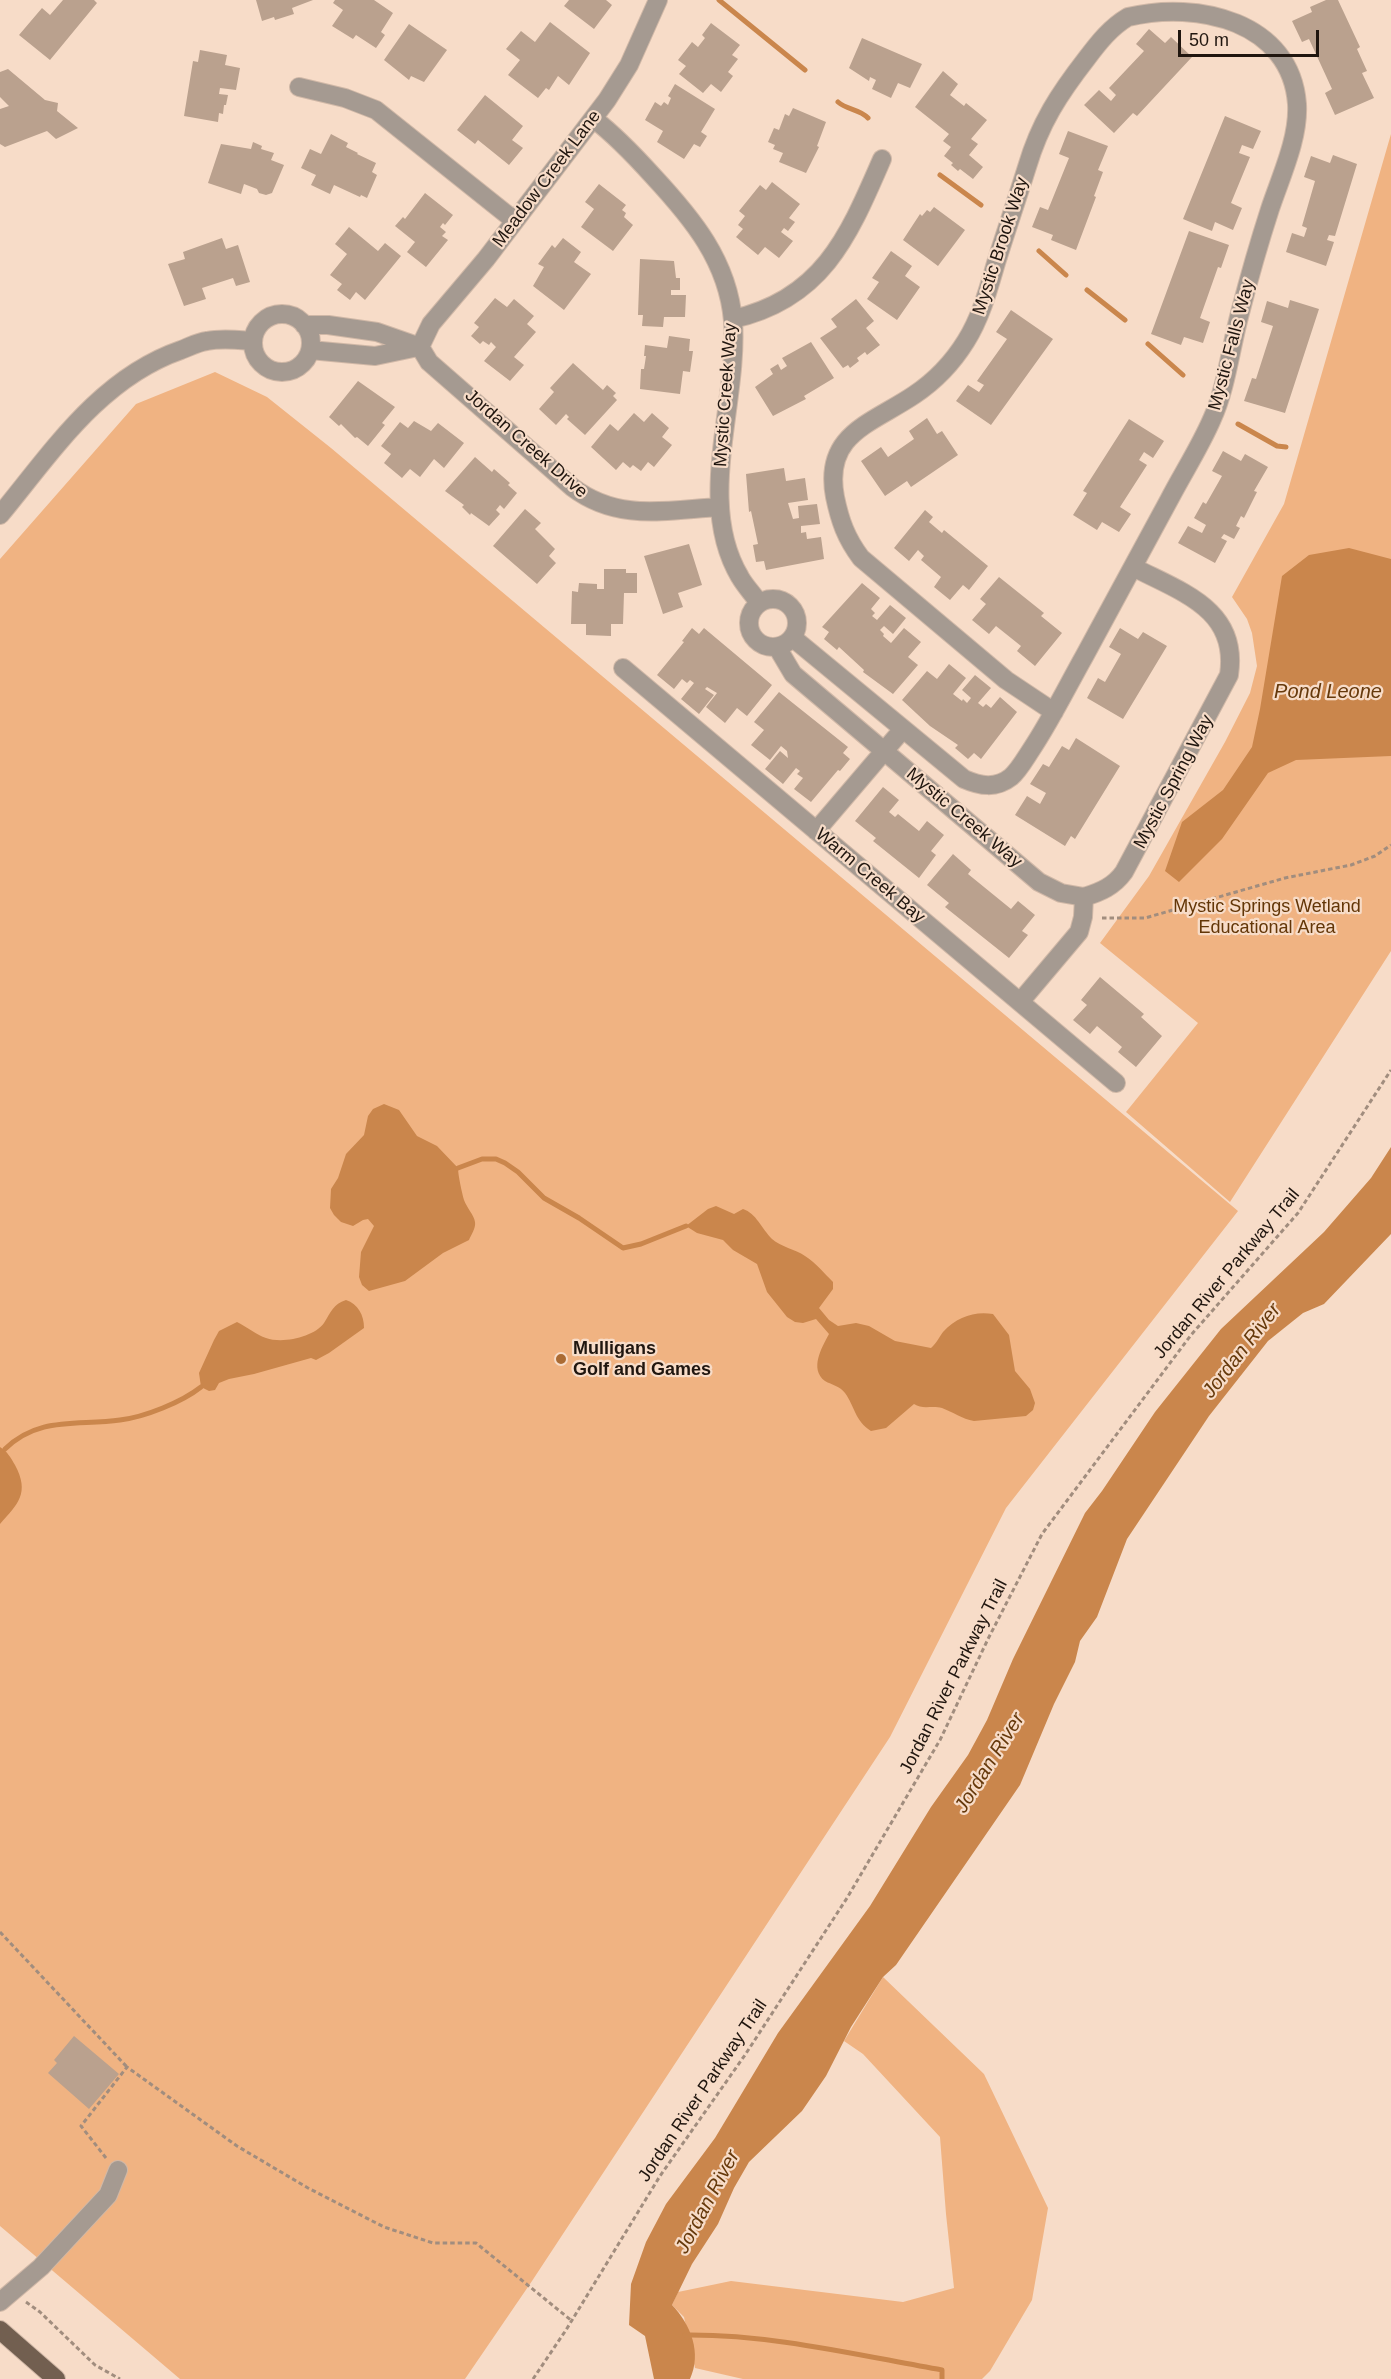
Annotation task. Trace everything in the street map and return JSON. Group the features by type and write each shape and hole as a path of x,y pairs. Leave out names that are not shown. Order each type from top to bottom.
{"main road":[{"path":"0,2331 56,2379"}],"street":[{"name":"Meadow Creek Lane","path":"420,347 431,324 594,119 624,73 658,0"},
{"name":"Mystic Falls Way","path":"994,786 1008,780 1018,769 1054,712 1215,413 1263,231 1295,130 1297,113 1295,89 1287,65 1278,50 1255,24 1235,12 1213,4 1183,1 1168,3"},
{"name":"Mystic Brook Way","path":"1054,712 1006,680 861,558 840,522 833,490 833,467 840,448 851,434 917,393 956,356 982,310 1032,148 1047,115 1067,84 1106,34 1135,13 1168,3"},
{"path":"299,87 345,98 376,110 515,221"},
{"name":"Mystic Creek Way","path":"594,119 624,144 698,227 719,267 732,319 733,354 720,477 720,507 723,530 731,559 740,577 759,603"},
{"path":"732,319 752,315 785,298 827,264 848,234 882,159"},
{"path":"288,314 304,325 310,337 310,350 304,361 295,368 284,371 272,370 262,363 255,353 253,341 255,332 268,317 288,314"},
{"path":"304,325 328,325 377,332 420,347"},
{"path":"0,515 79,419 133,372 167,354 206,341 230,339 253,341"},
{"path":"310,350 375,356 420,347"},
{"name":"Jordan Creek Drive","path":"420,347 429,362 572,487 593,501 617,510 636,512 720,507"},
{"name":"Mystic Spring Way","path":"1084,897 1104,890 1124,872 1225,687 1230,669 1231,651 1228,639 1217,618 1200,603 1133,567"},
{"path":"766,599 781,600 793,609 797,623 785,642 761,644 750,632 750,616 759,603 766,599"},
{"name":"Mystic Creek Way","path":"785,642 793,674 1040,882 1060,893 1084,897"},
{"name":"Mystic Creek Way","path":"785,642 903,729 964,779 973,783 994,786"},
{"name":"Warm Creek Bay","path":"623,668 1116,1083"},
{"path":"816,831 903,729"},
{"path":"1020,1002 1074,938 1083,917 1084,897"},
{"path":"5,2297 41,2266 108,2195 118,2170"}],"path":[{"path":"1083,917 1145,918 1285,878 1351,865 1375,856 1391,845"},
{"name":"Jordan River Parkway Trail","path":"533,2379 572,2321 660,2176 745,2055 853,1888 940,1740 988,1639 1042,1534 1191,1335 1298,1213 1391,1070"},
{"path":"0,1932 128,2067 237,2146 308,2188 384,2227 433,2243 476,2243 572,2321"},
{"path":"118,2170 99,2151 81,2126 128,2067"},
{"path":"5,2297 40,2312 95,2365 120,2379"}],"green space":[{"name":"Mystic Springs Wetland Educational Area","path":"1391,134 1391,951 1230,1202 1126,1112 1198,1023 1100,943 1149,876 1250,693 1257,666 1252,633 1247,619 1232,597 1284,504"},
{"name":"Mulligans Golf and Games","path":"215,372 267,397 331,448 1238,1211 1006,1508 890,1737 465,2379 180,2379 0,2226 0,559 136,404"},
{"path":"883,1977 984,2074 1048,2208 1032,2300 990,2371 982,2379 743,2379 695,2368 684,2317 672,2305 678,2292 731,2281 903,2302 954,2288 940,2137 863,2054 844,2041"}],"water":[{"name":"Pond Leone","path":"1349,548 1391,559 1391,756 1296,760 1268,773 1222,839 1179,882 1165,871 1182,822 1223,790 1252,747 1282,576 1309,555"},
{"path":"384,1104 399,1110 417,1136 437,1146 458,1168 464,1200 475,1224 469,1240 443,1253 405,1281 369,1291 362,1285 359,1277 361,1252 374,1226 368,1219 353,1226 341,1222 330,1208 331,1189 338,1178 346,1154 364,1135 368,1116 373,1109"},
{"name":"Jordan River","path":"1391,1147 1391,1234 1324,1304 1303,1313 1268,1341 1209,1416 1127,1539 1097,1617 1080,1641 1075,1662 1054,1704 1020,1785 896,1965 883,1977 851,2027 826,2076 802,2111 749,2162 718,2224 692,2264 672,2305 685,2321 693,2340 695,2359 690,2379 654,2379 645,2336 629,2325 631,2284 646,2242 666,2204 715,2138 778,2033 870,1906 931,1807 968,1755 987,1720 1013,1659 1085,1513 1155,1412 1221,1329 1324,1232 1371,1178"},
{"path":"716,1206 734,1214 743,1209 748,1211 772,1239 801,1254 820,1268 833,1282 833,1289 819,1308 829,1320 838,1326 856,1323 869,1326 895,1341 931,1348 948,1327 960,1319 979,1313 993,1314 1009,1335 1015,1371 1030,1389 1035,1403 1033,1410 1026,1416 974,1421 942,1408 921,1407 914,1404 886,1428 871,1431 858,1418 843,1391 820,1376 818,1358 829,1334 816,1319 803,1323 795,1322 787,1317 767,1292 757,1264 733,1250 723,1240 697,1233 686,1226 708,1209"},
{"path":"346,1300 360,1311 364,1328 329,1353 316,1360 311,1358 229,1379 219,1383 215,1390 209,1391 201,1387 199,1373 219,1331 237,1322 273,1340 298,1338 319,1328 335,1306"},
{"path":"0,1447 15,1465 22,1483 22,1491 17,1504 0,1524"}],"building":[{"path":"63,0 94,0 97,3 50,60 19,35 42,8 50,15"},
{"path":"256,0 313,0 292,8 294,14 275,20 274,17 262,21"},
{"path":"335,0 374,0 393,13 381,32 385,35 376,48 356,35 353,39 332,26 343,10 333,3"},
{"path":"569,0 606,0 612,5 594,29 564,6"},
{"path":"1326,0 1338,0 1360,47 1357,49 1367,71 1362,73 1374,98 1335,115 1325,93 1332,89 1309,39 1302,42 1292,21 1312,12 1310,7"},
{"path":"550,22 590,53 569,85 558,76 549,90 546,88 538,98 508,75 520,60 506,49 521,31 535,42"},
{"path":"711,23 740,45 732,55 738,59 728,72 733,76 721,92 711,84 703,93 679,74 686,66 678,60 692,42 698,47 705,38 702,35"},
{"path":"409,24 447,50 424,82 411,76 409,80 384,60"},
{"path":"1149,29 1165,43 1171,37 1192,57 1137,116 1133,113 1114,133 1084,105 1099,90 1111,101 1116,95 1109,88 1144,51 1136,44"},
{"path":"862,38 922,64 910,88 898,83 891,98 872,89 876,80 870,77 869,81 849,68"},
{"path":"200,50 227,55 225,65 240,68 236,90 220,88 219,94 228,95 223,114 219,113 218,122 184,116 193,61 198,62"},
{"path":"8,69 45,100 58,103 57,111 78,128 56,139 47,131 5,147 0,144 0,109 9,106 0,97 0,72"},
{"path":"943,71 958,84 950,95 964,106 966,103 987,120 971,139 978,144 969,155 983,167 973,179 960,169 958,171 951,165 953,163 944,156 951,147 943,141 949,134 915,107"},
{"path":"675,84 715,109 701,132 707,136 700,147 694,144 684,159 657,142 663,131 645,120 655,102 661,106 664,102 668,105 671,98 668,96"},
{"path":"485,95 523,126 512,140 523,148 509,165 478,140 475,144 457,130"},
{"path":"793,108 826,122 817,146 819,147 806,173 779,162 783,153 773,149 775,145 768,142 774,128 779,130 785,114 789,116"},
{"path":"1225,116 1261,131 1253,149 1242,145 1239,153 1250,157 1231,203 1242,208 1233,230 1215,222 1212,231 1183,219"},
{"path":"1068,131 1108,146 1098,170 1103,172 1094,196 1096,197 1076,250 1051,240 1053,235 1032,227 1040,207 1048,210 1069,158 1059,154"},
{"path":"331,134 348,143 346,147 376,163 372,172 377,175 367,198 334,185 330,194 311,185 316,175 301,168 310,149 321,154"},
{"path":"253,142 262,146 261,149 274,153 271,160 284,165 272,193 266,195 259,193 257,189 244,184 241,194 208,183 221,144 251,149"},
{"path":"1333,155 1357,164 1335,236 1329,235 1327,240 1334,242 1326,266 1286,252 1292,233 1304,237 1307,228 1302,226 1315,181 1304,177 1311,156 1330,163"},
{"path":"772,182 800,204 789,218 795,222 788,231 784,228 781,232 793,241 779,258 765,247 758,255 736,237 743,229 738,225 745,216 739,211 760,185 766,190"},
{"path":"599,184 626,205 622,210 626,213 624,217 633,225 613,251 581,227 594,209 585,202"},
{"path":"425,193 453,215 445,225 443,223 440,227 446,232 442,236 448,240 426,267 407,252 415,242 395,226 403,217 405,219"},
{"path":"934,207 965,230 938,266 903,240 920,214 922,216 927,210 930,212"},
{"path":"349,227 378,251 385,243 401,256 365,300 356,292 350,300 337,290 342,284 330,275 347,254 335,244"},
{"path":"1189,231 1229,245 1221,268 1218,267 1200,318 1210,322 1203,343 1184,337 1181,345 1151,334"},
{"path":"222,238 226,249 238,245 250,282 236,286 233,278 202,288 206,299 184,306 168,264 185,259 183,252"},
{"path":"563,238 581,252 574,262 591,274 564,310 533,286 544,267 538,264 552,245 555,248"},
{"path":"891,251 912,266 905,276 920,287 897,320 867,299 879,282 872,278"},
{"path":"640,259 674,261 676,278 680,278 680,290 671,290 671,295 686,295 685,317 664,317 663,327 642,326 643,315 638,315"},
{"path":"495,298 507,307 514,299 534,316 527,324 536,332 514,357 524,365 510,381 484,361 496,347 491,342 489,345 483,341 480,344 471,336 479,327 474,323"},
{"path":"856,299 874,321 866,328 880,345 867,355 865,352 857,358 859,361 850,368 848,365 843,368 820,338 837,327 831,319"},
{"path":"1290,300 1319,309 1285,413 1244,401 1252,378 1256,379 1273,326 1261,322 1267,301 1288,308"},
{"path":"1011,310 1053,339 991,425 956,401 968,385 979,392 984,385 977,381 1007,339 996,332"},
{"path":"669,336 690,339 689,351 693,351 690,372 683,371 680,394 640,389 641,369 644,369 646,356 644,356 645,345 667,348"},
{"path":"811,342 834,378 804,396 806,399 773,416 755,387 773,374 770,369 778,364 781,370 787,366 782,358"},
{"path":"573,363 603,390 607,385 616,393 613,396 617,400 585,435 567,419 569,417 566,414 556,425 539,409 554,392 550,388"},
{"path":"358,381 395,407 382,423 385,425 368,446 329,417"},
{"path":"634,413 644,422 652,413 669,428 662,437 672,445 654,467 648,462 641,471 633,465 630,468 623,462 616,470 591,447 610,424 618,431"},
{"path":"927,418 937,434 942,431 958,455 911,487 907,481 885,496 861,461 881,447 888,457 914,439 909,431"},
{"path":"1129,419 1164,441 1153,458 1144,452 1139,460 1147,465 1120,507 1131,514 1119,532 1102,522 1097,530 1073,515 1087,493 1083,491"},
{"path":"414,421 431,431 438,423 464,443 444,468 434,459 420,477 410,469 402,478 384,463 391,454 381,446 400,422 408,428"},
{"path":"1223,451 1241,461 1245,454 1268,467 1254,491 1257,492 1244,518 1241,516 1236,526 1240,528 1234,539 1224,534 1221,538 1227,541 1215,563 1178,543 1188,526 1202,533 1206,525 1194,518 1203,502 1206,504 1222,476 1212,471"},
{"path":"475,457 492,472 494,469 510,483 508,485 517,493 504,509 500,505 496,510 500,514 489,526 471,513 470,515 462,507 464,505 445,491"},
{"path":"784,468 786,481 805,478 808,500 788,503 793,519 799,518 798,506 817,504 820,524 801,526 801,533 806,532 807,539 821,537 824,559 766,570 764,561 756,562 753,545 758,544 751,511 749,512 746,474"},
{"path":"525,509 541,523 535,529 555,549 549,556 556,563 537,584 493,546"},
{"path":"925,510 933,517 929,522 942,533 944,530 988,566 969,590 963,585 950,600 934,587 941,577 921,560 924,556 918,550 909,561 894,548"},
{"path":"689,544 702,585 678,593 683,607 663,614 644,556"},
{"path":"604,569 626,569 626,573 637,573 637,593 624,593 623,624 611,624 611,636 586,635 586,624 571,624 572,591 578,592 579,583 597,584 597,589 604,589"},
{"path":"999,577 1044,613 1041,616 1062,633 1035,666 1017,651 1021,646 996,626 989,634 972,620 986,604 980,599"},
{"path":"862,583 880,598 871,609 875,613 872,616 877,620 890,605 906,618 893,634 884,626 880,630 883,636 891,643 904,628 921,642 908,657 918,665 893,694 863,672 864,670 839,647 837,650 824,639 829,632 822,627"},
{"path":"692,628 699,634 704,628 772,685 747,716 737,708 725,723 706,707 717,693 707,687 705,689 714,695 699,714 681,699 694,683 690,680 687,683 682,679 674,689 657,675 684,642 682,641"},
{"path":"1120,628 1138,639 1143,632 1167,646 1123,719 1087,698 1098,678 1105,682 1121,654 1109,647"},
{"path":"949,664 966,678 953,694 962,701 963,699 967,703 971,698 962,690 975,675 991,688 978,703 983,707 986,704 991,708 1000,697 1017,712 981,759 974,753 968,759 955,748 958,745 930,726 902,700 927,671 937,679"},
{"path":"779,692 848,747 843,753 850,759 811,802 794,789 803,778 797,774 800,771 796,768 783,784 765,769 780,751 788,758 787,751 781,746 770,760 751,745 764,730 754,722"},
{"path":"1076,738 1120,766 1075,839 1071,836 1065,846 1015,815 1027,796 1040,804 1046,793 1030,784 1043,764 1049,767 1062,746 1069,750"},
{"path":"883,787 899,800 889,812 895,817 898,814 919,831 927,821 944,835 931,851 936,855 919,878 873,841 876,838 855,821"},
{"path":"953,854 971,870 968,874 1011,909 1018,901 1035,915 1022,931 1028,935 1009,958 945,907 949,903 927,885"},
{"path":"1100,977 1144,1014 1141,1017 1162,1036 1136,1067 1118,1052 1122,1047 1097,1026 1090,1034 1073,1020 1087,1005 1081,1000"},
{"path":"74,2036 119,2074 89,2109 48,2073 57,2063 54,2060"}],"waterway":[{"path":"719,0 805,70"},
{"path":"838,102 868,118"},
{"path":"940,175 981,205"},
{"path":"1039,251 1066,275"},
{"path":"1087,290 1125,320"},
{"path":"1148,344 1183,375"},
{"path":"1238,424 1277,446 1286,447"},
{"path":"458,1168 482,1159 496,1159 505,1163 518,1172 544,1198 579,1218 623,1248 641,1244 686,1226"},
{"path":"5,1449 31,1431 59,1424 130,1418 174,1403 201,1387"},
{"path":"685,2335 749,2338 814,2346 942,2370 942,2379"}],"place":[{"name":"Mulligans Golf and Games","path":"561,1359"}]}
